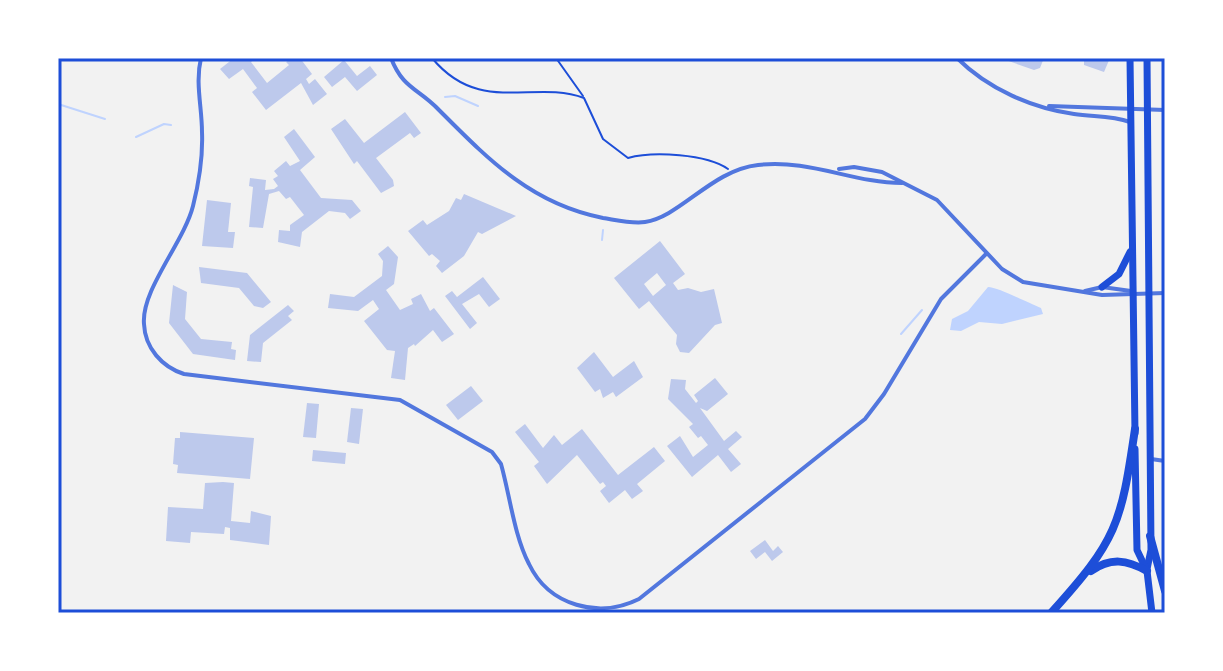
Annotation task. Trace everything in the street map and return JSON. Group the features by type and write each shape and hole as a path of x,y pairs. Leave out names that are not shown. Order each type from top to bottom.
{"highway":[{"path":"1051,613 1084,576 1117,525 1126,494 1135,429"},
{"path":"1150,536 1165,591"},
{"path":"1084,576 1114,561 1130,562 1147,571"}],"main road":[{"path":"1130,58 1137,550 1147,571"},
{"path":"1147,58 1150,536 1147,571 1152,613"},
{"path":"1102,287 1121,271 1132,246"}],"street":[{"path":"201,58 198,76 202,135 197,185 182,236 144,312 144,328 151,348 168,367 184,374 400,400 492,452 501,464 527,562 542,584 578,606 604,610 639,599 849,433 884,394 941,299 986,254"},
{"path":"391,58 402,82 433,104 492,164 534,194 575,211 646,222 732,172 765,165 835,170 902,183"},
{"path":"957,58 995,88 1072,113 1115,117 1131,123"},
{"path":"1049,106 1165,110"},
{"path":"835,170 865,168 887,173 949,210 986,254 1023,282 1121,295 1133,292 1165,293"},
{"path":"1083,291 1121,287 1133,292"},
{"path":"1148,459 1165,461"}],"path":[{"path":"432,58 452,78 495,92 572,94 584,98"},
{"path":"556,58 584,98 603,139 618,153 628,158 644,154 712,160 732,172"}],"water":[{"path":"988,287 1041,308 1043,314 1002,324 979,322 961,331 950,330 952,319 968,311"}],"building":[{"path":"234,58 256,58 251,62 267,83 289,65 286,62 300,58 312,74 306,79 309,84 315,79 327,94 313,105 301,83 266,110 252,92 257,88 243,69 229,79 220,69"},
{"path":"1000,58 1044,58 1040,68 1034,70"},
{"path":"1084,58 1110,58 1104,72 1084,65"},
{"path":"344,60 357,76 370,66 377,75 357,91 345,77 332,87 324,77"},
{"path":"405,112 421,133 414,138 410,133 376,158 393,180 394,186 381,193 357,161 354,164 331,129 345,119 364,143"},
{"path":"294,129 315,157 300,170 321,198 352,200 361,211 350,219 345,213 329,211 302,232 300,247 278,242 279,230 290,231 290,225 304,215 290,197 286,199 279,191 269,194 263,228 249,227 253,187 249,186 250,178 266,180 265,190 278,186 273,179 278,176 274,171 286,161 290,166 300,161 284,137"},
{"path":"464,194 516,216 482,234 478,232 464,256 442,273 436,266 440,261 432,254 429,256 408,231 423,220 427,225 449,211 456,198 461,200"},
{"path":"207,200 231,203 228,232 235,232 233,248 202,246"},
{"path":"660,241 685,274 673,283 678,290 688,288 701,292 714,289 722,323 715,325 689,353 680,352 676,344 677,335 649,301 639,309 614,278","holes":["657,273 666,285 653,296 644,284"]},
{"path":"388,246 398,257 394,284 386,290 400,310 413,304 411,299 421,294 430,311 434,308 454,334 442,342 433,330 415,346 408,348 405,380 391,378 395,351 387,350 364,321 379,309 373,300 358,311 328,308 330,294 354,297 382,276 383,261 378,254"},
{"path":"199,267 247,273 271,302 263,308 254,306 239,288 201,283"},
{"path":"483,277 500,299 489,307 479,294 462,304 477,323 470,329 445,296 452,291 457,297"},
{"path":"173,285 187,292 185,319 201,339 232,342 231,349 236,350 235,360 193,354 169,323"},
{"path":"288,305 294,311 288,316 292,320 263,343 261,362 247,361 250,335"},
{"path":"594,352 613,377 634,361 643,377 616,397 613,392 603,398 600,389 595,392 577,368"},
{"path":"715,378 728,394 707,411 700,408 724,441 736,431 742,437 728,449 741,464 731,472 718,455 692,477 667,446 680,436 693,457 708,445 701,436 698,438 689,427 693,424 668,399 671,379 686,380 685,389 696,403 698,401 694,395"},
{"path":"471,386 483,401 458,420 446,405"},
{"path":"307,403 319,404 316,438 303,437"},
{"path":"351,408 363,409 359,444 347,442"},
{"path":"525,424 543,448 554,435 562,445 582,429 618,475 654,447 665,461 637,484 643,491 632,499 625,490 609,503 600,491 606,486 603,482 600,484 577,455 547,484 534,466 539,462 515,432"},
{"path":"180,432 254,438 250,479 177,473 178,465 173,464 175,438 180,438"},
{"path":"313,450 346,453 345,464 312,461"},
{"path":"205,483 234,483 231,521 250,523 251,511 271,516 269,545 230,540 230,528 225,527 224,534 191,532 190,543 166,541 168,507 203,509"},
{"path":"765,540 773,551 778,546 783,552 772,561 765,552 756,559 750,551"}],"waterway":[{"path":"445,97 455,96 478,106"},
{"path":"58,104 105,119"},
{"path":"136,137 164,124 171,125"},
{"path":"602,240 603,230"},
{"path":"901,334 922,310"}]}
